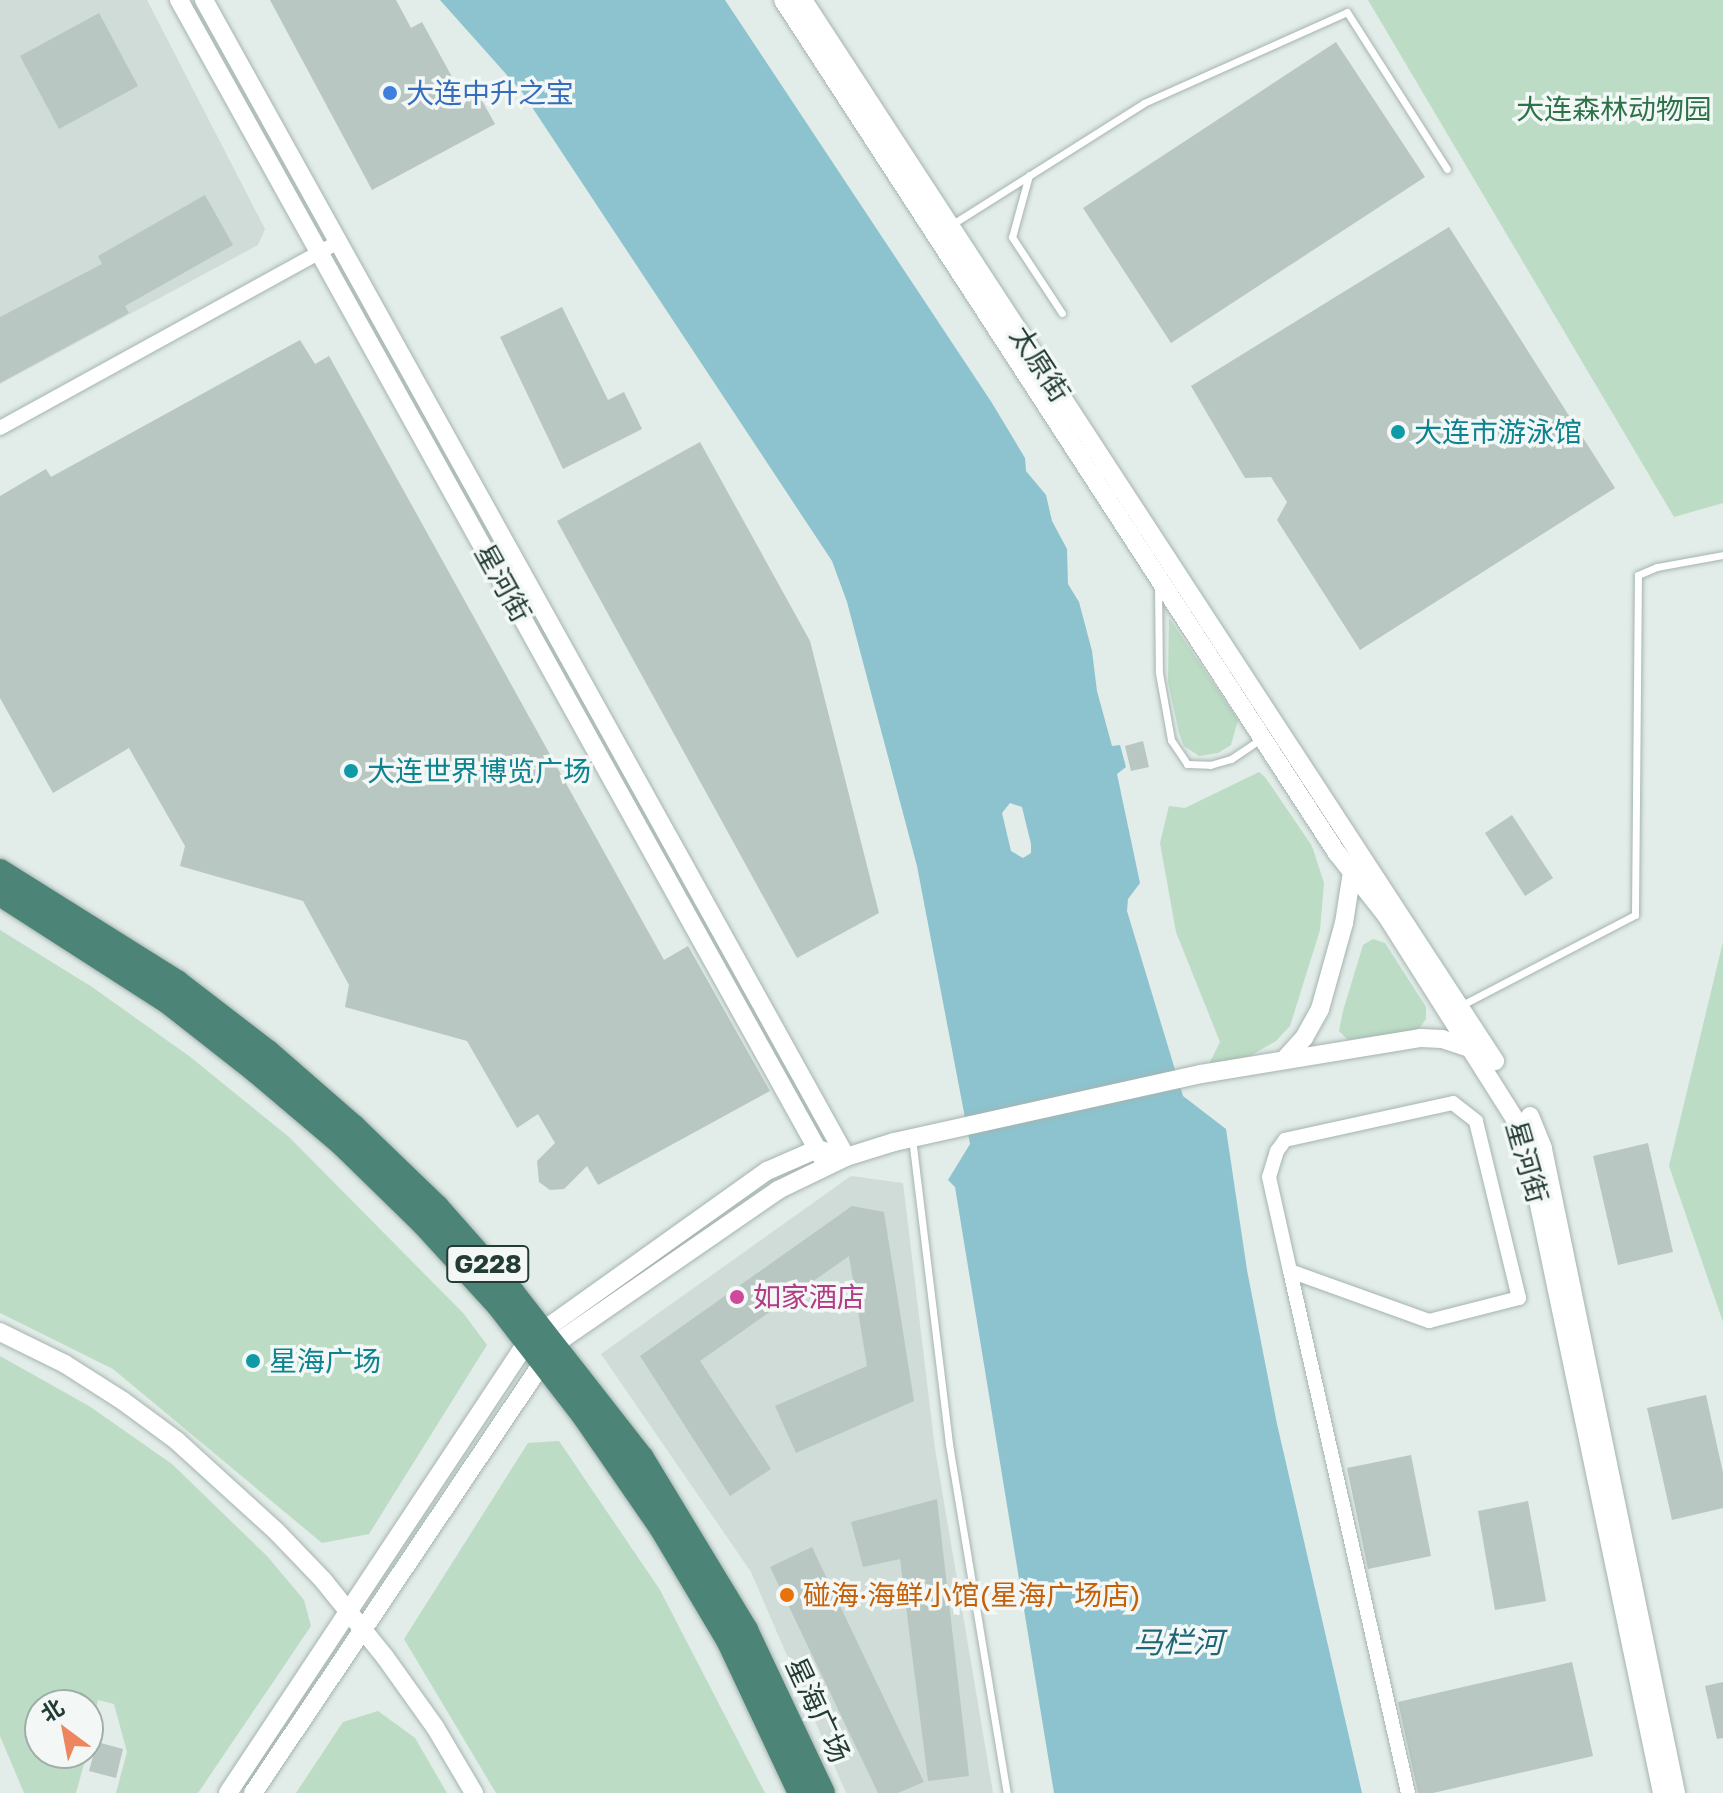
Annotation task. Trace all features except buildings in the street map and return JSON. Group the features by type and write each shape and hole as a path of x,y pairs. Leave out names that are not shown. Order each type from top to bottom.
{"highway":[{"name":"星海广场","path":"0,871 177,982 268,1052 437,1207 541,1344 695,1583 759,1700 800,1793"},
{"name":"星海广场","path":"0,894 168,1002 267,1080 342,1144 422,1222 498,1305 541,1344 642,1458 714,1572 778,1691 823,1793"}],"street":[{"name":"星河街","path":"179,0 822,1157"},
{"name":"星河街","path":"204,0 846,1157"},
{"name":"太原街","path":"783,0 942,230 1270,733"},
{"name":"太原街","path":"803,0 1158,578"},
{"path":"0,428 338,242"},
{"name":"星河街","path":"1158,578 1270,733 1453,1010 1525,1106 1543,1149 1676,1793"},
{"path":"1284,1060 1304,1038 1320,1009 1358,868"},
{"name":"星河街","path":"1453,1010 1472,1049 1514,1112 1530,1151 1662,1793"},
{"path":"228,1793 348,1611 541,1344 778,1190 822,1157 846,1157 959,1126 1201,1074 1284,1060 1421,1038 1442,1039 1472,1049"},
{"path":"1290,1271 1429,1321 1519,1298 1476,1121 1453,1103 1285,1140 1277,1151 1269,1177 1290,1271 1408,1793"},
{"path":"0,1332 65,1364 177,1441 276,1531 363,1629 435,1727 474,1793"},
{"path":"253,1793 363,1629 541,1344"}],"lane":[{"path":"942,230 1144,103 1347,12 1447,169"},
{"path":"1029,175 1012,237 1062,313"},
{"path":"1453,1010 1635,915 1638,575 1657,567 1723,555"},
{"path":"1158,578 1159,673 1171,740 1187,764 1210,765 1231,759 1270,733"},
{"path":"912,1138 949,1444 1007,1793"}],"shaded area":[{"path":"0,0 147,0 265,229 258,245 0,384"},
{"path":"851,1176 903,1183 935,1449 993,1793 846,1793 751,1572 601,1354"}],"green space":[{"name":"大连森林动物园","path":"1368,0 1723,0 1723,503 1674,517"},
{"path":"1169,618 1238,720 1231,745 1218,753 1199,756 1184,746 1179,733 1168,681"},
{"path":"1259,772 1312,846 1324,883 1320,930 1290,1026 1276,1041 1250,1056 1209,1064 1220,1042 1176,932 1160,843 1169,806 1185,808"},
{"path":"0,930 92,987 189,1056 289,1137 464,1314 487,1345 369,1534 322,1543 113,1369 0,1313"},
{"path":"1373,939 1385,943 1426,1007 1426,1019 1418,1030 1348,1040 1339,1031 1343,1011 1363,945"},
{"path":"1723,942 1723,1322 1669,1166"},
{"path":"0,1356 89,1406 172,1464 267,1556 304,1600 311,1626 198,1793 116,1793 127,1752 114,1704 104,1702 104,1689 24,1689 24,1769 83,1769 76,1793 24,1793 0,1736"},
{"path":"559,1441 660,1590 765,1793 496,1793 404,1639 528,1443"},
{"path":"378,1711 415,1738 447,1793 296,1793 343,1722"}],"water":[{"name":"马栏河","path":"440,0 725,0 992,403 1025,458 1026,471 1046,495 1052,521 1067,549 1068,584 1079,602 1112,746 1120,745 1126,767 1117,774 1140,883 1128,899 1127,911 1183,1096 1226,1129 1247,1270 1277,1424 1362,1793 1054,1793 955,1187 948,1180 970,1144 917,866 847,602 832,561 522,92","holes":["1010,803 1022,807 1031,844 1031,853 1023,858 1011,851 1002,813"]}],"place":[{"name":"大连中升之宝","path":"390,93"},
{"name":"大连市游泳馆","path":"1398,432"},
{"name":"大连世界博览广场","path":"351,771"},
{"name":"如家酒店","path":"737,1297"},
{"name":"星海广场","path":"253,1361"},
{"name":"碰海·海鲜小馆(星海广场店)","path":"787,1595"}]}
